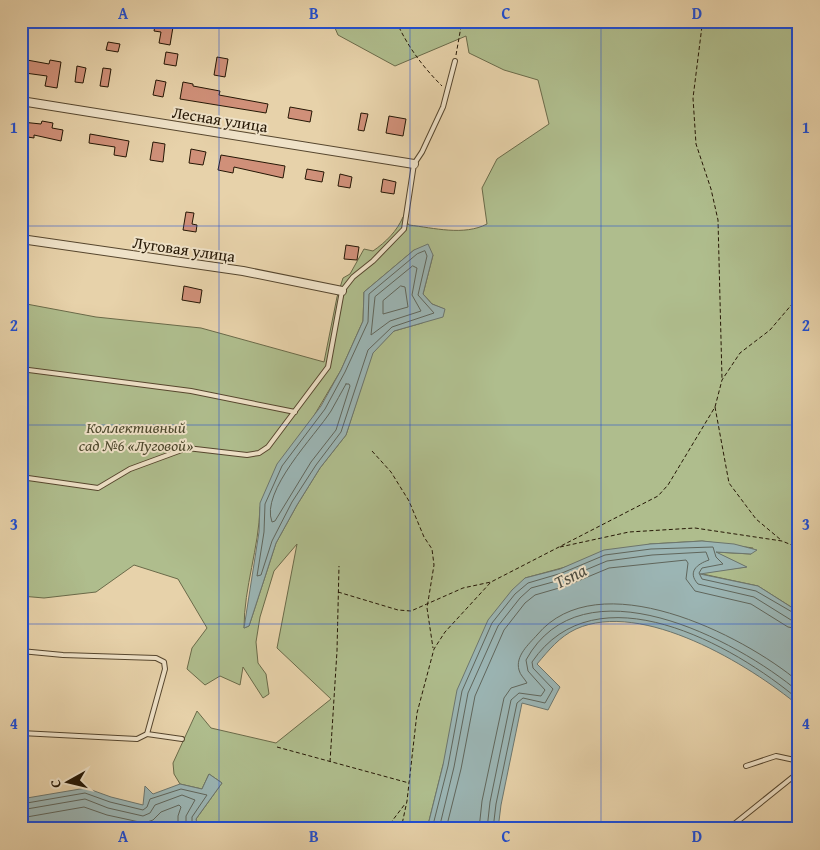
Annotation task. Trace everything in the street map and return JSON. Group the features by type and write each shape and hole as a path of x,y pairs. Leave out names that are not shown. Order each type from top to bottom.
{"street":[{"name":"Лесная улица","path":"21,101 414,164"},
{"name":"Луговая улица","path":"21,239 243,271 342,291"}],"lane":[{"path":"21,476 98,488 130,469 187,448 253,455 268,447 328,368 342,291 353,277 373,261 404,229 412,188 414,164 422,152 442,107 455,61"},
{"path":"21,369 191,392 295,412"},
{"path":"21,651 62,655 161,659 165,669 147,734"},
{"path":"21,733 137,738 147,734 182,739"},
{"path":"746,766 776,756 799,761"},
{"path":"728,829 799,772"}],"path":[{"path":"396,21 410,48 423,67 446,90"},
{"path":"455,61 462,21"},
{"path":"401,829 410,784 417,712 434,649 470,602 492,582 658,496 668,485 715,407 722,380 718,220 711,189 696,144 692,98 702,26 705,21"},
{"path":"722,380 740,353 770,330 799,296"},
{"path":"715,407 729,483 756,519 782,541"},
{"path":"372,451 391,472 409,501 424,537 432,549 434,565 428,603 434,649"},
{"path":"557,547 629,532 695,528 782,541 799,548"},
{"path":"330,762 339,566"},
{"path":"338,592 398,610 411,611 463,588 492,582"},
{"path":"276,748 410,784"},
{"path":"386,829 407,801"}],"green space":[{"name":"Коллективный сад №6 «Луговой»","path":"332,21 799,21 799,612 758,586 698,573 746,567 715,552 751,554 753,548 702,541 650,544 525,578 443,765 427,829 198,829 196,819 222,783 209,774 202,789 180,784 174,774 173,763 197,711 211,728 276,743 331,699 277,648 297,544 274,571 260,617 256,642 258,663 266,674 269,694 263,698 243,667 240,685 220,676 205,685 187,669 192,648 207,628 178,579 134,565 96,592 44,598 21,596 21,303 96,317 201,328 324,362 337,297 343,278 350,274 364,249 373,251 382,244 391,236 403,217 409,225 449,230 469,230 487,224 482,188 497,159 549,124 538,80 504,70 469,53 466,36 395,66 338,35","holes":["414,250 433,255 423,294 432,304 444,309 422,323 394,331 372,353 346,435 320,468 276,543 249,626 244,628 246,598 257,537 260,507 341,370 363,321 364,292"]}],"water":[{"path":"428,244 433,255 423,294 432,304 445,309 443,317 394,331 373,353 346,435 320,468 276,543 249,626 244,628 259,532 260,503 277,464 321,406 341,370 363,321 364,292 414,250"},
{"name":"Tsna","path":"702,541 734,544 757,550 751,554 716,552 747,567 700,574 758,586 799,612 799,706 753,672 694,641 663,629 632,623 603,622 576,629 559,640 537,664 560,687 548,710 522,703 501,805 498,829 427,829 443,765 457,690 488,620 512,590 525,578 560,569 604,550 650,544"},
{"path":"209,774 222,783 196,819 198,829 21,829 21,799 86,788 143,805 145,786 153,794 180,784 202,789"}],"building":[{"path":"156,21 174,21 170,45 159,43 161,32 154,31"},
{"path":"108,42 120,44 118,52 106,50"},
{"path":"166,52 178,54 176,66 164,64"},
{"path":"217,57 228,59 225,77 214,75"},
{"path":"27,60 49,64 50,60 61,62 57,88 45,86 47,76 25,73"},
{"path":"77,66 86,68 83,83 75,82"},
{"path":"103,68 111,69 108,87 100,86"},
{"path":"156,80 166,82 163,97 153,95"},
{"path":"183,82 193,84 193,86 220,91 219,95 268,104 266,113 180,99"},
{"path":"290,107 312,111 310,122 288,118"},
{"path":"361,113 368,114 364,131 358,130"},
{"path":"389,116 406,119 403,136 386,133"},
{"path":"42,121 53,123 52,128 63,130 61,141 34,135 34,138 21,136 22,122 41,124"},
{"path":"90,134 129,141 126,157 114,155 115,147 89,143"},
{"path":"153,142 165,144 163,162 150,160"},
{"path":"191,149 206,152 203,165 189,163"},
{"path":"221,155 285,166 283,178 234,167 233,173 218,170"},
{"path":"307,169 324,172 322,182 305,179"},
{"path":"340,174 352,177 350,188 338,186"},
{"path":"383,179 396,182 394,194 381,192"},
{"path":"186,212 194,213 192,224 197,225 196,232 183,230"},
{"path":"346,245 359,247 357,260 344,259"},
{"path":"184,286 202,290 200,303 182,300"}]}
